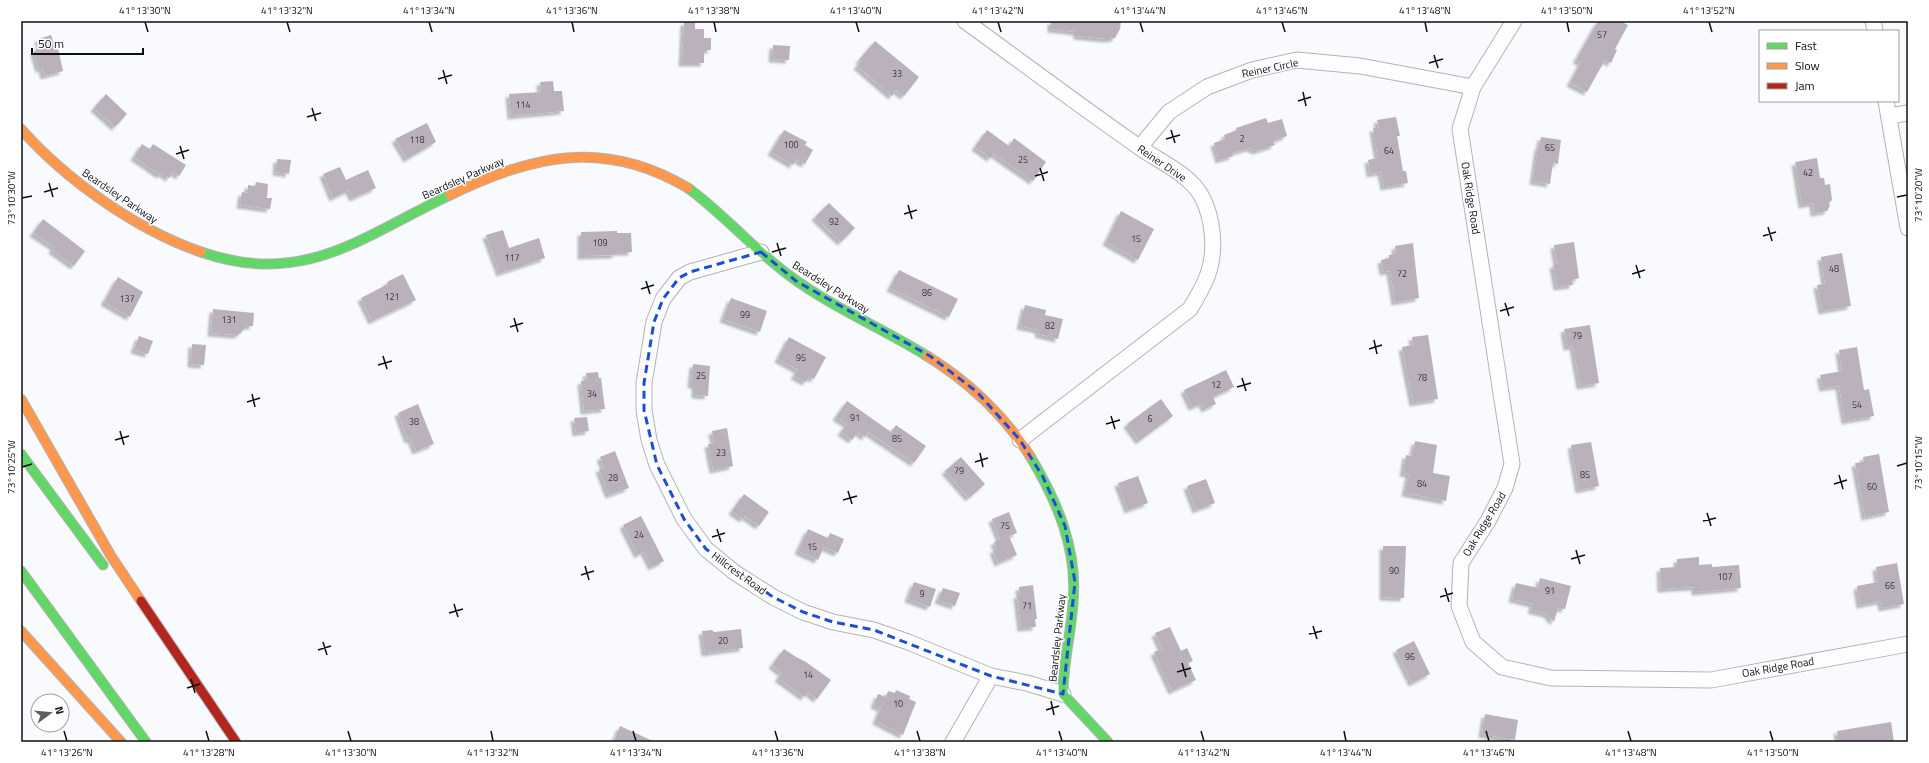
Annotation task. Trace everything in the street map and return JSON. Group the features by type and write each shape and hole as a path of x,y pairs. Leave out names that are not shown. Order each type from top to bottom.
{"main road":[{"name":"Beardsley Parkway","path":"21,129 67,174 138,224 163,238 196,252 230,260 264,265 288,264 323,255 369,237 482,181 543,160 575,157 625,161 647,166 687,186 716,208 778,267 803,285 844,310 930,356 954,373 977,392 1020,440 1056,501 1065,526 1073,557 1075,582 1074,608 1064,666 1063,694 1108,742"},
{"path":"21,398 111,556 236,742"},
{"path":"21,454 110,575"},
{"path":"21,571 146,742"},
{"path":"138,614 232,742"},
{"path":"21,631 121,742"}],"street":[{"name":"Reiner Drive","path":"965,21 1194,185 1203,198 1210,219 1213,244 1210,270 1190,309 1020,440"},
{"name":"Oak Ridge Road","path":"1514,21 1473,87 1460,129 1512,464 1505,488 1488,521 1461,563 1459,606 1473,642 1502,667 1551,678 1711,680 1908,644"},
{"name":"Reiner Circle","path":"1140,147 1169,112 1207,87 1252,70 1297,60 1360,66 1473,87"},
{"path":"1886,102 1908,228"},
{"path":"1889,116 1908,113"},
{"name":"Hillcrest Road","path":"761,252 690,272 680,278 663,299 654,322 644,382 644,410 649,440 657,465 684,519 706,549 734,572 773,597 803,612 833,622 874,630 908,642 991,676 1027,683 1063,694"},
{"path":"953,742 991,676"}],"highlighted area":[{"path":"761,252 796,281 930,356 977,392 1020,440 1043,477 1065,526 1075,582 1063,694 991,676 874,630 833,622 803,612 773,597 706,549 684,519 657,465 644,410 644,383 654,322 663,299 679,278 690,272"}],"building":[{"path":"1051,21 1121,21 1120,29 1115,38 1107,39 1077,36 1077,32 1051,29"},
{"path":"1598,21 1620,21 1628,25 1615,49 1617,50 1611,63 1605,60 1587,92 1570,83 1581,62 1576,60"},
{"path":"684,22 695,22 695,29 704,29 704,38 711,38 711,50 704,50 704,63 682,63"},
{"path":"51,35 54,44 57,43 63,71 44,76 42,68 39,69 34,52 40,46 38,39"},
{"path":"875,41 919,77 904,96 896,90 892,96 857,66 861,61 859,60"},
{"path":"773,45 790,46 789,60 772,59"},
{"path":"553,81 554,91 562,91 564,111 511,116 509,94 541,92 540,82"},
{"path":"106,94 127,114 115,127 94,108"},
{"path":"1396,117 1400,136 1397,136 1403,171 1406,171 1408,183 1384,187 1381,172 1370,174 1368,160 1378,158 1373,128 1379,128 1377,120"},
{"path":"1266,118 1268,123 1282,119 1287,136 1273,141 1275,145 1256,151 1250,148 1232,153 1233,156 1219,160 1214,143 1225,139 1224,135 1237,130 1236,128"},
{"path":"427,123 436,142 407,159 395,139"},
{"path":"784,130 807,142 805,145 813,150 805,164 796,159 793,165 771,152"},
{"path":"987,130 1009,146 1014,138 1046,162 1033,181 994,154 990,158 975,147"},
{"path":"1541,137 1561,140 1558,164 1553,163 1550,184 1533,181"},
{"path":"142,144 150,149 153,144 186,165 179,176 173,172 169,178 162,173 160,175 134,157"},
{"path":"1817,158 1820,178 1824,178 1825,185 1830,184 1832,200 1829,203 1830,206 1827,211 1814,213 1813,203 1802,205 1795,162"},
{"path":"277,159 291,160 289,174 276,172"},
{"path":"340,167 346,180 368,170 376,188 353,198 349,190 333,198 323,174"},
{"path":"256,182 268,184 267,198 272,198 270,209 240,205 242,192 248,193 248,185 255,186"},
{"path":"829,203 855,228 841,242 815,217"},
{"path":"1121,211 1154,229 1138,260 1106,242"},
{"path":"43,219 85,251 74,266 52,250 54,247 33,233"},
{"path":"503,230 509,248 539,238 545,258 500,273 486,235"},
{"path":"617,231 617,233 631,233 632,252 617,252 615,255 581,256 581,232"},
{"path":"1574,242 1579,278 1572,280 1573,285 1557,287 1553,265 1557,264 1554,245"},
{"path":"1413,243 1419,298 1395,302 1390,271 1383,272 1381,260 1389,258 1389,255 1396,254 1395,246"},
{"path":"1842,253 1851,306 1822,311 1817,285 1825,284 1821,257"},
{"path":"899,270 958,299 949,317 890,288"},
{"path":"403,274 416,300 372,321 361,298 388,284 387,282"},
{"path":"118,277 143,292 130,317 104,302"},
{"path":"731,298 767,311 760,332 723,319"},
{"path":"1025,305 1046,310 1045,315 1063,319 1058,339 1038,334 1039,330 1020,326"},
{"path":"213,309 254,313 253,326 247,326 238,335 211,333"},
{"path":"1590,325 1599,383 1580,386 1573,346 1567,347 1564,329"},
{"path":"1428,335 1438,399 1413,403 1402,347 1413,345 1412,337"},
{"path":"139,336 153,341 148,354 134,350"},
{"path":"789,337 826,357 814,379 809,377 806,382 794,376 798,370 778,359"},
{"path":"192,344 206,345 204,365 191,364"},
{"path":"1857,347 1864,390 1869,389 1874,416 1845,421 1839,386 1823,388 1820,375 1842,371 1839,350"},
{"path":"693,364 710,366 708,396 695,395 695,385 691,385"},
{"path":"1226,370 1234,387 1213,397 1216,404 1205,409 1202,403 1192,407 1184,390"},
{"path":"598,372 599,378 601,378 605,409 584,411 581,381 587,380 586,373"},
{"path":"1161,399 1173,416 1139,441 1127,424"},
{"path":"847,401 891,432 896,425 926,446 914,463 868,432 865,437 858,432 852,440 841,432 847,424 836,417"},
{"path":"418,404 434,444 416,451 411,439 408,440 398,413"},
{"path":"587,417 589,431 576,433 574,418"},
{"path":"727,428 733,466 713,470 708,444 714,443 712,431"},
{"path":"1415,441 1437,445 1433,473 1450,476 1446,501 1405,493 1409,474 1403,473 1406,455 1412,456"},
{"path":"1591,442 1599,486 1579,490 1571,445"},
{"path":"615,451 629,488 609,495 599,469 604,467 600,457"},
{"path":"1879,454 1889,512 1865,517 1855,463 1864,462 1863,457"},
{"path":"961,457 985,484 969,498 945,471"},
{"path":"1138,476 1148,503 1128,510 1118,483"},
{"path":"1206,479 1215,503 1196,510 1187,486"},
{"path":"744,494 769,512 759,526 745,516 743,519 732,511"},
{"path":"1009,512 1017,533 1009,536 1017,555 998,563 993,550 997,549 994,542 1000,539 992,519"},
{"path":"641,516 664,561 652,567 644,551 638,555 623,525"},
{"path":"808,529 828,538 830,533 844,539 838,553 824,547 818,560 798,551"},
{"path":"1383,546 1406,546 1404,598 1383,597"},
{"path":"1699,557 1699,565 1712,564 1712,567 1739,565 1741,588 1695,592 1695,587 1661,589 1660,568 1677,567 1677,559"},
{"path":"1897,563 1904,604 1882,608 1881,601 1860,605 1857,586 1878,582 1876,567"},
{"path":"1540,578 1571,586 1565,609 1558,608 1554,622 1547,614 1531,610 1533,604 1512,599 1516,583 1538,588"},
{"path":"914,582 936,589 930,607 908,599"},
{"path":"1033,585 1037,619 1035,619 1036,627 1021,628 1017,595 1020,595 1019,587"},
{"path":"943,588 960,593 955,606 938,600"},
{"path":"1170,627 1181,651 1187,648 1193,661 1188,663 1196,680 1172,691 1154,652 1162,649 1155,633"},
{"path":"741,629 743,648 705,653 702,631 712,630 714,632"},
{"path":"1414,641 1430,674 1412,683 1396,650"},
{"path":"784,649 806,662 831,680 817,699 808,692 804,697 778,678 782,673 772,665"},
{"path":"896,690 910,696 909,699 916,702 903,735 876,721 881,708 874,705 878,694 886,697 888,691 895,693"},
{"path":"1485,714 1518,720 1515,740 1482,734"},
{"path":"1891,722 1894,742 1839,742 1837,731"},
{"path":"620,726 655,742 621,742 615,739"}],"traffic: fast":[{"path":"688,188 702,198 764,255 790,276 840,308 927,356"},
{"path":"201,252 238,262 271,264 302,261 332,252 360,241 450,195"},
{"path":"21,454 103,565"},
{"path":"1030,456 1057,508 1064,526 1072,564 1074,583 1073,603 1064,671 1063,694 1108,742"},
{"path":"21,571 146,742"}],"traffic: slow":[{"path":"21,129 59,167 104,201 152,231 201,252"},
{"path":"450,195 511,170 540,162 569,158 598,158 627,162 657,172 688,188"},
{"path":"927,356 957,377 984,400 1009,427 1030,456"},
{"path":"21,399 111,556 141,601"},
{"path":"21,631 121,742"}],"traffic: jam":[{"path":"141,601 236,742"}]}
